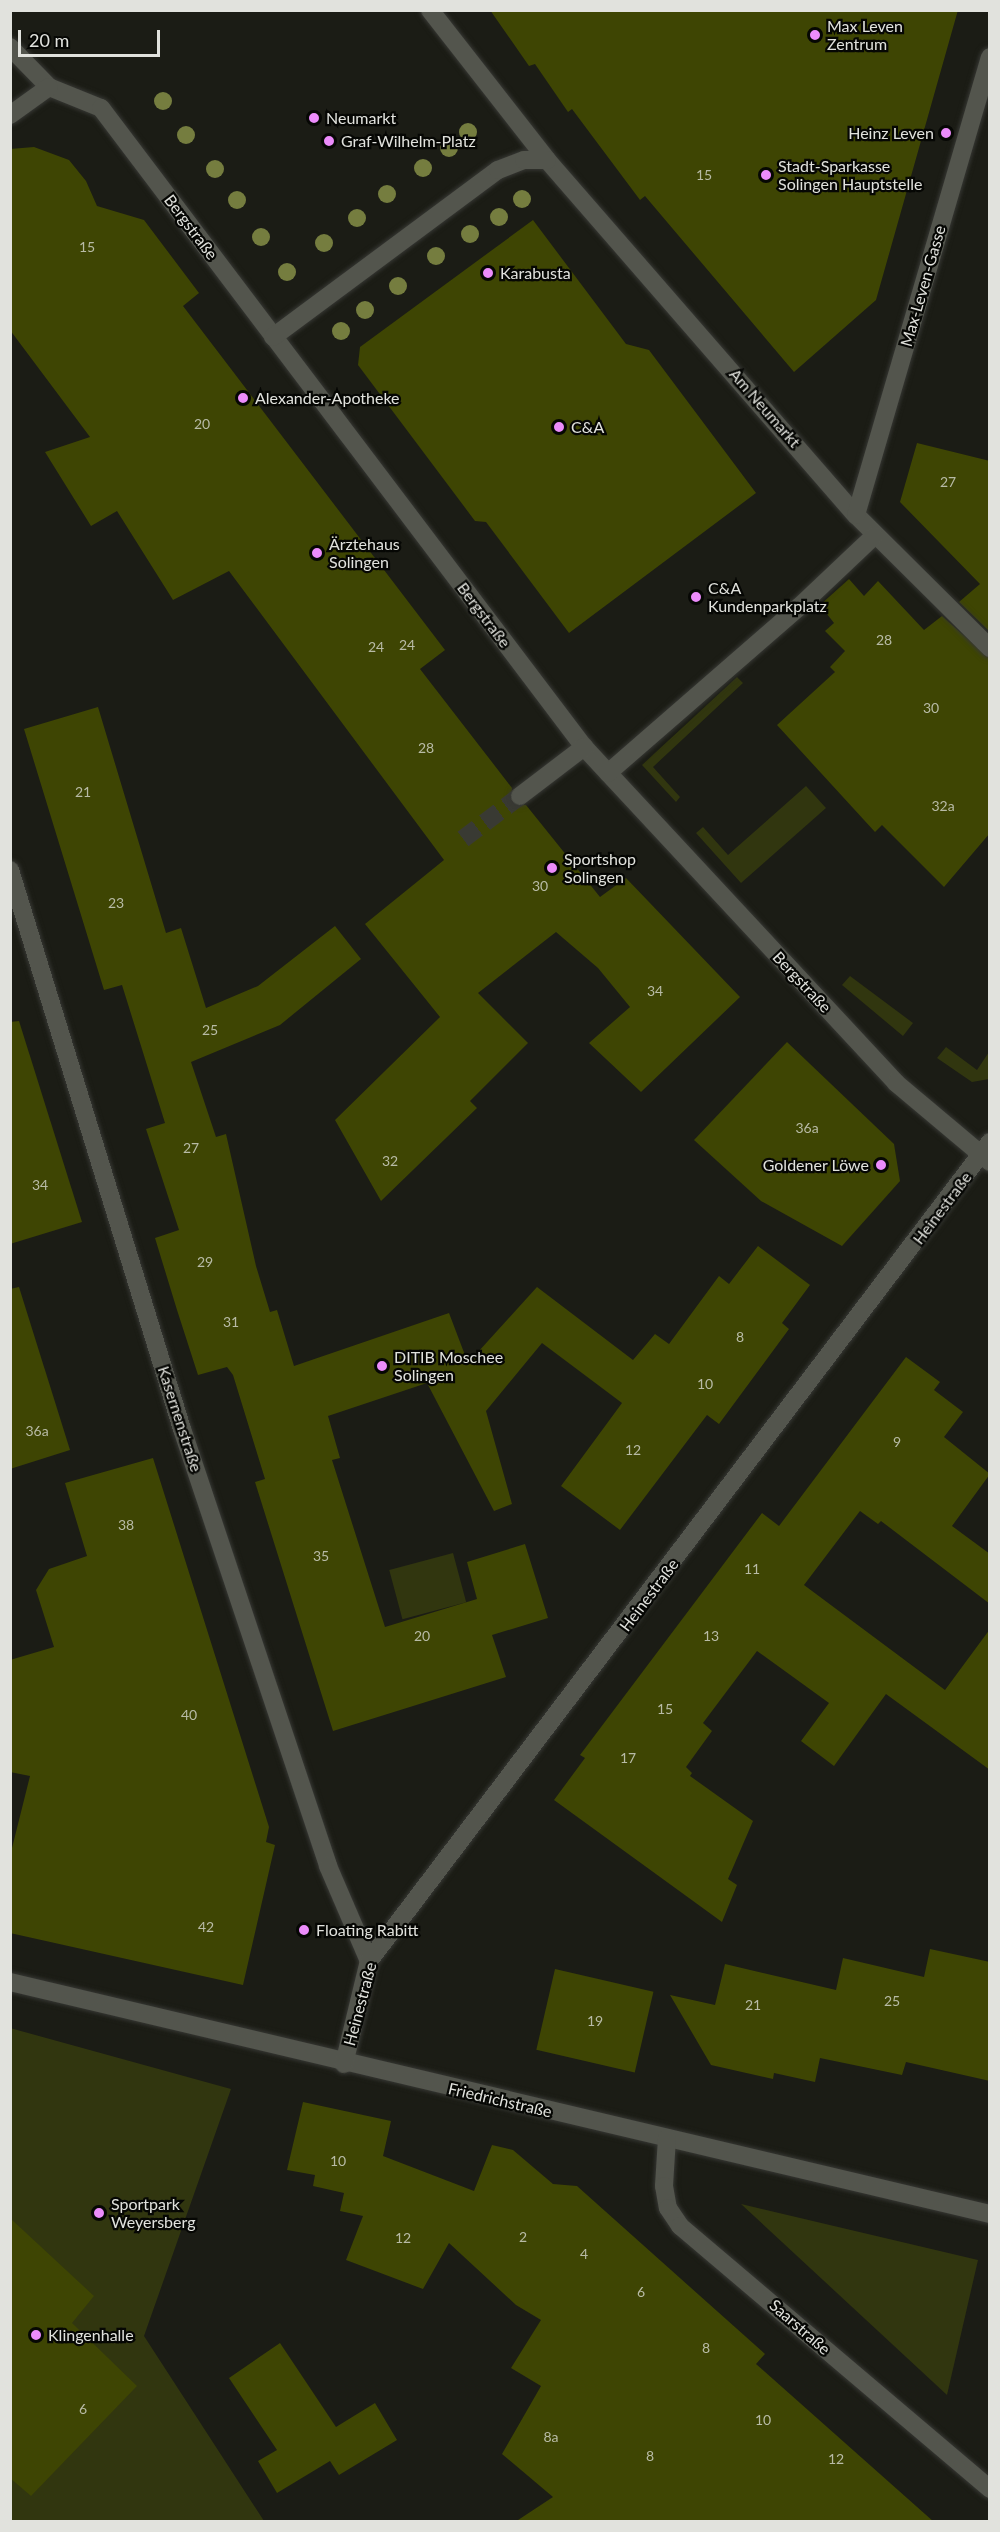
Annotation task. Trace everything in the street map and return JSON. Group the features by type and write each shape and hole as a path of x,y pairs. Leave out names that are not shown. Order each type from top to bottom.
{"street":[{"name":"Am Neumarkt","path":"430,10 547,160 874,536 990,648"},
{"name":"Bergstraße","path":"10,47 49,87 101,108 584,747 896,1083 987,1154"},
{"name":"Max-Leven-Gasse","path":"856,515 990,57"},
{"path":"10,115 49,87"},
{"path":"273,337 498,170 524,160 547,160"},
{"path":"608,773 801,606 874,536"},
{"path":"520,796 584,747"},
{"name":"Kasernenstraße","path":"10,870 182,1429 328,1866 369,1961"},
{"name":"Heinestraße","path":"345,2064 369,1961 987,1154"},
{"name":"Friedrichstraße","path":"10,1982 345,2064 990,2214"},
{"name":"Saarstraße","path":"667,2138 664,2186 668,2208 680,2226 990,2489"}],"green space":[{"path":"737,677 743,683 653,767 680,797 676,802 642,765"},
{"path":"806,786 826,808 741,883 696,833 703,827 728,855"},
{"path":"850,976 913,1023 903,1036 842,985"},
{"path":"946,1047 977,1070 989,1052 989,1079 972,1082 937,1058"},
{"path":"453,1553 466,1602 402,1619 389,1570"},
{"name":"Sportpark Weyersberg","path":"10,2028 231,2089 144,2336 264,2521 11,2521"},
{"path":"741,2204 978,2260 947,2395"}],"building":[{"name":"Stadt-Sparkasse Solingen Hauptstelle","path":"490,10 958,10 876,300 794,372 645,196 640,200 572,109 568,112 535,64 529,66"},
{"path":"34,147 69,160 86,181 97,206 144,220 199,293 183,306 445,650 420,669 512,788 511,803 526,805 600,897 626,878 740,997 641,1092 589,1043 630,1007 598,968 556,932 478,993 528,1043 470,1101 477,1108 381,1201 335,1120 440,1017 365,924 444,860 229,571 173,600 117,511 91,526 45,452 90,437 10,330 10,149"},
{"name":"C&A","path":"533,220 626,344 649,350 756,493 569,633 486,522 475,521 358,365 360,347"},
{"path":"917,443 990,461 990,632 959,602 980,584 900,502"},
{"path":"849,579 864,596 878,581 924,630 942,616 990,659 990,833 944,887 882,825 875,832 777,725 835,672 830,667 845,651 825,631 834,623 820,605"},
{"path":"98,707 166,933 181,928 206,1008 258,986 335,926 361,959 280,1025 191,1062 216,1137 226,1134 256,1266 270,1312 277,1310 294,1366 449,1313 468,1363 537,1287 633,1360 655,1334 669,1344 719,1276 729,1284 758,1246 810,1285 782,1323 789,1329 719,1424 707,1415 620,1530 561,1486 622,1403 542,1343 486,1411 512,1504 494,1511 427,1383 328,1416 340,1458 332,1460 385,1627 477,1599 467,1562 525,1544 548,1618 492,1635 506,1677 333,1731 255,1482 265,1479 233,1375 227,1367 198,1375 177,1310 155,1238 179,1230 146,1129 165,1123 122,985 104,990 24,729"},
{"path":"19,1021 82,1222 10,1244 10,1022"},
{"path":"787,1042 894,1144 900,1181 842,1246 761,1201 694,1140"},
{"path":"19,1287 70,1450 10,1469 10,1289"},
{"path":"906,1357 940,1382 934,1390 963,1412 944,1437 990,1474 952,1526 990,1554 990,1604 881,1521 878,1524 860,1511 804,1585 945,1690 990,1629 990,1770 886,1694 834,1766 801,1741 829,1703 757,1651 703,1723 712,1731 686,1767 692,1773 690,1776 753,1821 728,1879 737,1885 722,1922 554,1800 585,1758 580,1755 762,1513 779,1526"},
{"path":"153,1458 269,1827 266,1842 275,1845 243,1985 10,1933 10,1856 30,1776 10,1772 10,1660 54,1647 36,1590 49,1569 87,1556 65,1483"},
{"path":"930,1949 990,1962 990,2081 906,2062 902,2075 820,2058 815,2082 774,2073 773,2079 711,2065 670,1995 715,2005 725,1964 836,1990 843,1958 924,1977"},
{"path":"555,1969 653,1992 635,2073 536,2050"},
{"path":"303,2102 391,2121 383,2156 474,2191 492,2145 513,2150 553,2184 577,2186 765,2354 756,2364 934,2522 515,2522 553,2497 502,2454 541,2386 511,2368 541,2320 516,2305 449,2243 423,2289 346,2260 363,2216 340,2211 344,2193 313,2186 315,2175 287,2170"},
{"name":"Klingenhalle","path":"10,2218 94,2296 72,2323 137,2386 31,2496 10,2478"},
{"path":"280,2343 336,2427 375,2403 397,2440 339,2475 330,2461 277,2493 258,2461 277,2450 229,2378"}],"tunnel":[{"path":"463,839 520,796"}],"place":[{"name":"Max Leven Zentrum","path":"815,35"},
{"name":"Neumarkt","path":"314,118"},
{"name":"Heinz Leven","path":"946,133"},
{"name":"Graf-Wilhelm-Platz","path":"329,141"},
{"name":"Stadt-Sparkasse Solingen Hauptstelle","path":"766,175"},
{"name":"Karabusta","path":"488,273"},
{"name":"Alexander-Apotheke","path":"243,398"},
{"name":"C&A","path":"559,427"},
{"name":"Ärztehaus Solingen","path":"317,553"},
{"name":"C&A Kundenparkplatz","path":"696,597"},
{"name":"Sportshop Solingen","path":"552,868"},
{"name":"Goldener Löwe","path":"881,1165"},
{"name":"DITIB Moschee Solingen","path":"382,1366"},
{"name":"Floating Rabitt","path":"304,1930"},
{"name":"Sportpark Weyersberg","path":"99,2213"},
{"name":"Klingenhalle","path":"36,2335"}]}
